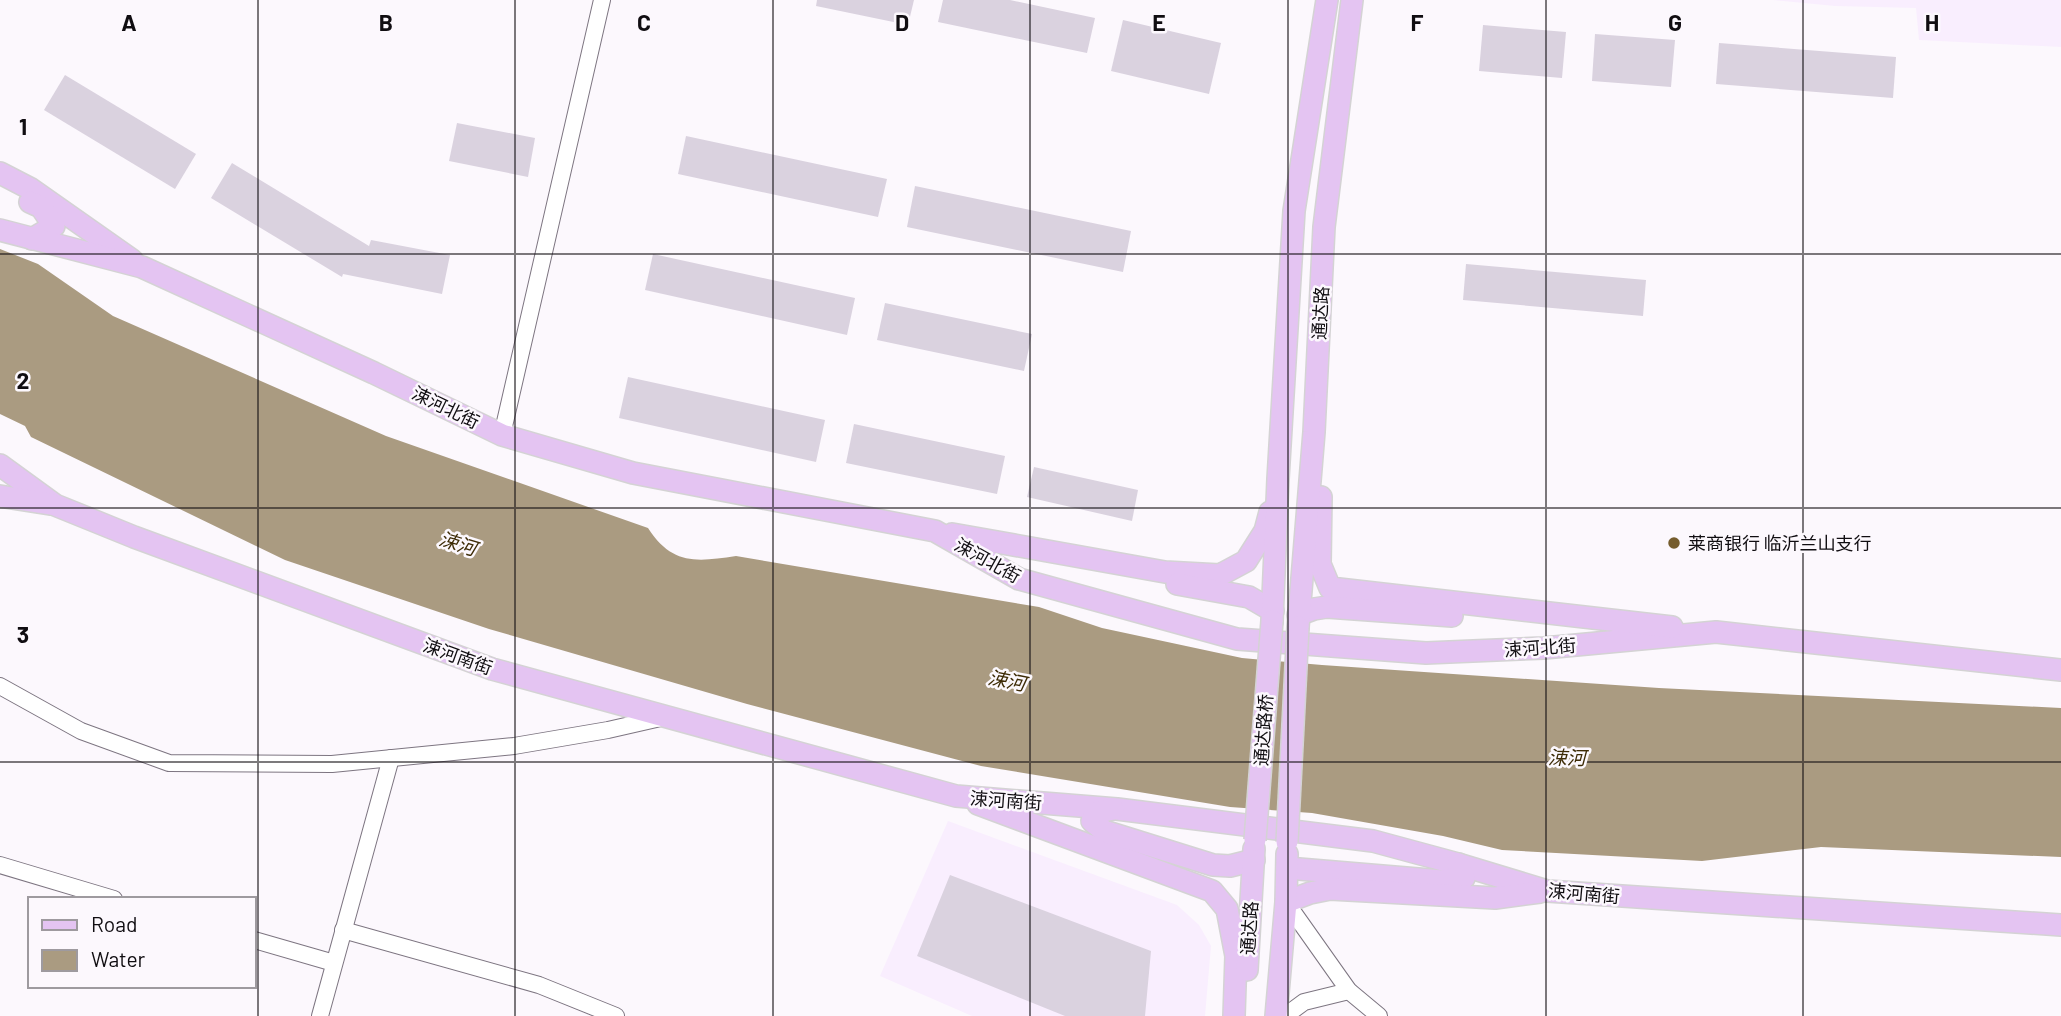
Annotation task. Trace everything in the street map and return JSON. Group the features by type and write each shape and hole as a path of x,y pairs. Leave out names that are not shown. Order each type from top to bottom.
{"main road":[{"name":"通达路","path":"1272,616 1294,211 1327,0"},
{"name":"通达路","path":"1298,621 1314,432 1324,228 1352,0"},
{"path":"0,173 31,189 142,267"},
{"path":"0,186 41,207 54,226 32,239"},
{"name":"涑河北街","path":"0,230 142,267 502,435 632,473 935,531 1019,579 1237,639 1426,653 1544,648 1716,632 2061,670"},
{"path":"1314,432 1321,488 1320,564 1330,588 1716,632"},
{"name":"涑河南街","path":"0,465 55,505 134,537 492,669 956,796 1117,808 1373,841 1547,891 2061,925"},
{"path":"935,531 1165,572 1220,575 1246,561 1265,531 1278,479"},
{"path":"0,496 55,505"},
{"path":"1037,585 1032,577 1032,569 1034,562 1043,559 1249,597 1272,616"},
{"path":"1298,621 1314,608 1327,607 1551,625 1559,630 1557,638 1544,648"},
{"name":"通达路桥","path":"1254,850 1272,616"},
{"name":"通达路桥","path":"1287,842 1298,621"},
{"path":"956,796 1212,891 1227,909 1236,956 1234,1016"},
{"path":"1117,808 1095,813 1092,821 1104,831 1213,865 1230,866 1254,850"},
{"name":"通达路","path":"1276,1016 1286,902 1287,842"},
{"name":"通达路","path":"1244,1016 1254,850"},
{"path":"1287,868 1442,881 1464,878 1458,864"},
{"path":"1286,902 1330,889 1494,898 1547,891"}],"street":[{"path":"502,435 602,0"},
{"path":"0,686 81,731 169,763 332,764 514,746 665,717"},
{"path":"320,1016 391,758"},
{"path":"0,865 107,897"},
{"path":"1286,902 1349,991 1378,1016"},
{"path":"344,930 540,985 615,1016"},
{"path":"256,941 334,963"},
{"path":"1285,1016 1304,1002 1349,991"}],"shaded area":[{"path":"1773,0 2061,0 2061,47 1919,40 1916,8 1835,6"},
{"path":"948,821 1177,905 1199,925 1211,946 1205,1016 972,1016 880,976"}],"water":[{"name":"涑河","path":"0,249 38,264 113,316 386,436 648,528 666,549 686,558 697,560 736,556 1039,607 1102,628 1242,658 1659,688 2061,708 2061,857 1821,847 1702,861 1502,850 1443,836 1312,813 1230,807 981,766 747,704 489,629 285,560 31,437 25,426 0,414"}],"building":[{"path":"817,0 914,0 908,25 816,6"},
{"path":"943,0 1010,0 1095,18 1087,53 938,22"},
{"path":"1123,20 1221,43 1209,94 1111,71"},
{"path":"1483,25 1566,32 1562,78 1479,71"},
{"path":"1595,34 1675,40 1671,87 1592,81"},
{"path":"1719,43 1896,57 1893,98 1716,84"},
{"path":"65,75 196,154 175,189 44,110"},
{"path":"457,123 535,138 528,177 449,161"},
{"path":"686,136 887,179 878,217 678,174"},
{"path":"232,163 369,246 371,240 450,255 442,294 343,274 342,277 211,198"},
{"path":"915,186 1131,231 1123,272 907,227"},
{"path":"653,254 855,298 847,335 645,290"},
{"path":"1466,264 1646,280 1643,316 1463,300"},
{"path":"885,303 1032,334 1024,371 877,340"},
{"path":"628,377 825,420 816,462 619,418"},
{"path":"854,424 1005,456 997,494 846,463"},
{"path":"1034,467 1138,490 1132,521 1027,497"},
{"path":"950,875 1151,951 1145,1016 1065,1016 917,956"}],"place":[{"name":"莱商银行 临沂兰山支行","path":"1674,543"}]}
